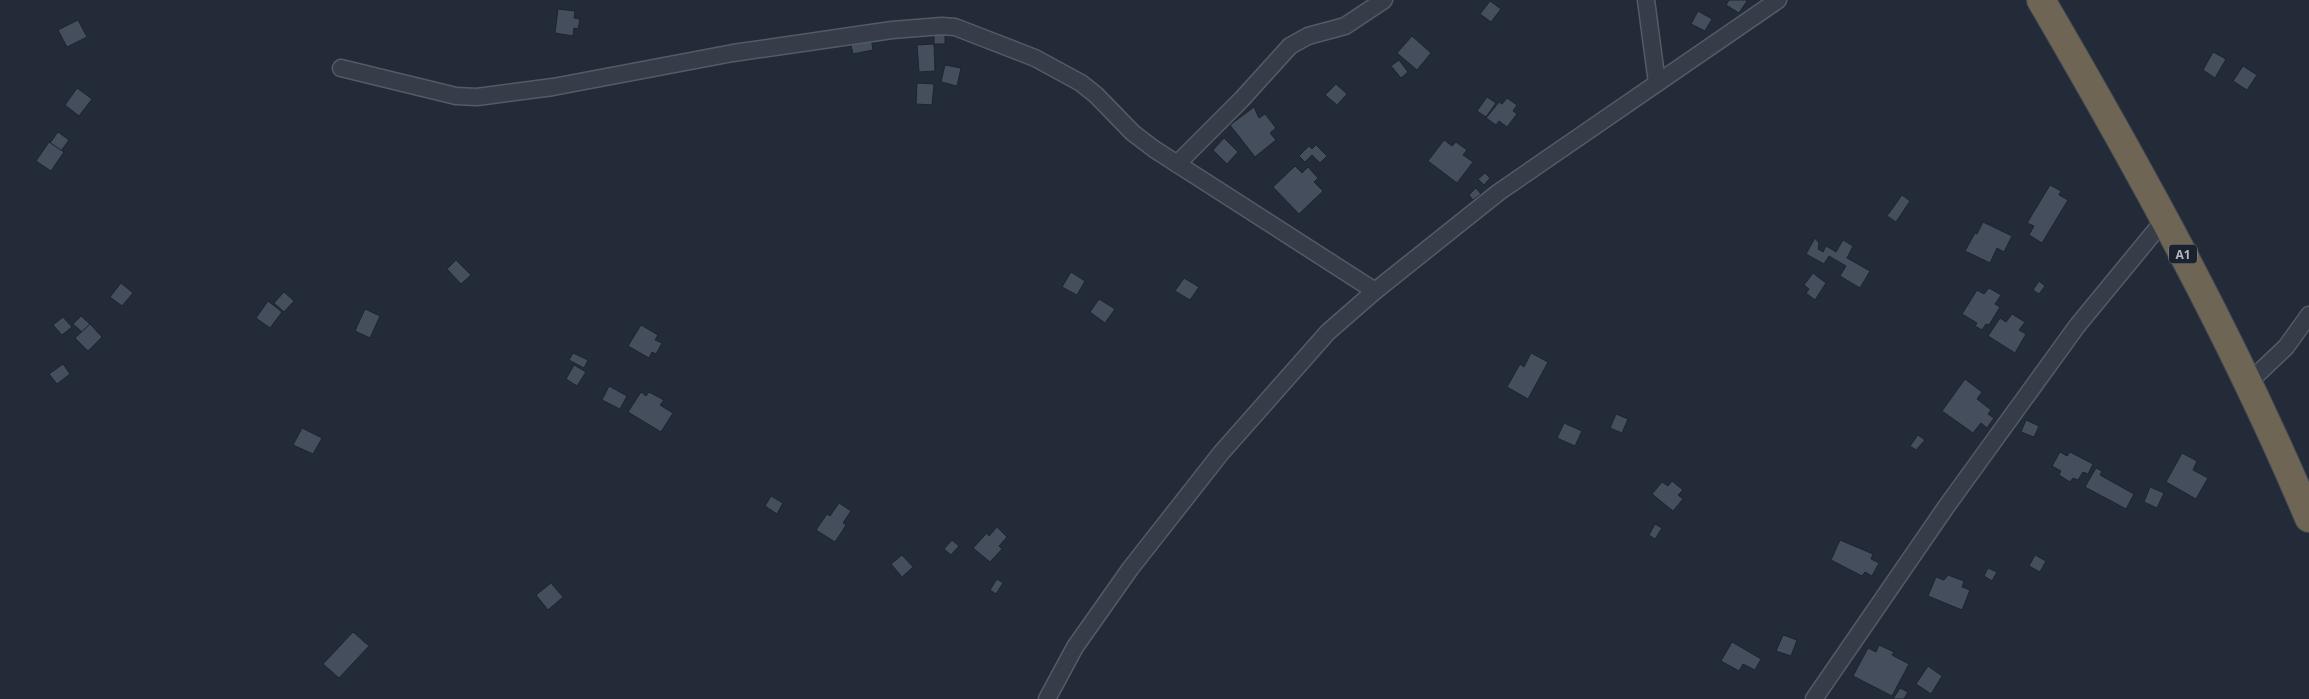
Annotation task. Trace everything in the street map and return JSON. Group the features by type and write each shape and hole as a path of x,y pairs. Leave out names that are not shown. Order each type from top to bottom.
{"highway":[{"name":"A1","path":"2041,0 2165,219 2302,488 2309,518"}],"street":[{"path":"1177,164 1242,99 1290,46 1308,36 1345,26 1384,0"},
{"path":"1646,0 1657,83"},
{"path":"1047,699 1075,647 1100,609 1221,453 1328,332 1375,290 1499,192 1778,0"},
{"path":"341,68 456,96 477,97 553,87 641,69 790,44 924,26 948,26 978,35 1034,58 1081,83 1096,95 1133,133 1177,164 1375,290"},
{"path":"1814,699 1946,507 2077,326 2165,219"},
{"path":"2248,383 2286,347 2309,314"}],"building":[{"path":"1729,0 1747,1 1739,13 1726,5"},
{"path":"1490,1 1501,9 1491,22 1480,14"},
{"path":"558,9 575,11 574,18 580,19 578,29 574,28 573,36 555,33"},
{"path":"1698,11 1712,19 1705,31 1691,24"},
{"path":"78,20 87,37 67,47 58,30"},
{"path":"934,34 945,34 945,44 934,44"},
{"path":"1412,36 1431,53 1417,70 1397,53"},
{"path":"871,37 873,50 853,54 850,41"},
{"path":"934,44 935,71 919,72 917,45"},
{"path":"2213,52 2226,59 2215,78 2203,70"},
{"path":"1399,60 1408,72 1401,78 1391,66"},
{"path":"945,65 961,68 957,86 941,82"},
{"path":"2243,66 2257,75 2247,90 2233,81"},
{"path":"917,83 934,84 932,105 916,104"},
{"path":"1336,84 1347,94 1337,105 1325,95"},
{"path":"77,88 92,99 79,116 65,105"},
{"path":"1487,97 1496,103 1486,117 1477,111"},
{"path":"1507,98 1517,105 1513,111 1517,114 1507,127 1499,121 1496,125 1486,118 1499,102 1502,104"},
{"path":"1254,107 1259,118 1265,114 1276,128 1270,133 1276,140 1255,157 1230,125"},
{"path":"58,132 69,140 61,151 50,143"},
{"path":"1224,138 1238,152 1227,164 1213,150"},
{"path":"1444,140 1452,146 1456,142 1467,150 1463,155 1473,162 1457,183 1428,161"},
{"path":"49,142 64,152 51,171 36,161"},
{"path":"1316,145 1327,156 1320,163 1312,155 1305,162 1299,156 1309,146 1312,149"},
{"path":"1295,166 1302,173 1308,167 1318,178 1314,182 1323,191 1299,214 1273,187"},
{"path":"1485,173 1490,178 1484,185 1478,179"},
{"path":"2050,185 2061,191 2059,195 2068,200 2042,243 2029,235 2034,226 2027,223"},
{"path":"1476,188 1481,194 1473,200 1469,195"},
{"path":"1902,195 1910,201 1896,222 1887,216"},
{"path":"1983,222 2012,236 2004,252 1997,248 1990,263 1965,251"},
{"path":"1815,238 1819,243 1818,249 1823,252 1826,246 1836,252 1843,240 1853,246 1847,258 1870,271 1860,288 1840,276 1846,266 1829,256 1824,264 1806,254"},
{"path":"456,260 471,275 461,284 447,269"},
{"path":"1071,272 1085,281 1077,295 1062,287"},
{"path":"1813,273 1826,283 1815,300 1806,293 1809,289 1804,285"},
{"path":"1184,278 1199,287 1190,300 1175,291"},
{"path":"2039,281 2045,286 2039,294 2033,290"},
{"path":"121,283 133,293 122,306 110,297"},
{"path":"1989,288 2001,295 1995,304 2000,307 1989,325 1986,324 1982,330 1975,326 1977,323 1962,314 1977,290 1984,294"},
{"path":"284,292 294,301 284,312 274,303"},
{"path":"1099,299 1115,309 1105,323 1090,312"},
{"path":"268,301 282,312 270,328 256,318"},
{"path":"365,309 380,316 370,338 355,331"},
{"path":"2012,314 2025,322 2019,330 2026,334 2015,353 1988,336 2000,318 2006,322"},
{"path":"81,316 90,324 82,332 73,324"},
{"path":"63,317 72,327 62,335 53,325"},
{"path":"90,324 102,337 88,351 75,338"},
{"path":"641,325 658,335 655,340 662,343 656,354 652,352 649,358 628,346"},
{"path":"573,353 588,360 584,368 569,360"},
{"path":"1531,353 1548,362 1528,399 1507,387 1520,364 1524,367"},
{"path":"63,364 70,374 57,384 49,374"},
{"path":"574,365 586,372 577,386 566,379"},
{"path":"1965,379 1982,392 1977,399 1991,410 1988,414 1994,418 1987,428 1981,423 1973,433 1942,411"},
{"path":"609,386 627,396 620,409 602,400"},
{"path":"641,392 646,396 649,392 664,400 660,405 673,413 661,432 628,412"},
{"path":"1616,414 1628,419 1622,433 1610,428"},
{"path":"2026,420 2039,426 2034,437 2021,432"},
{"path":"1564,423 1582,431 1575,446 1557,438"},
{"path":"302,428 322,438 313,454 293,445"},
{"path":"1918,435 1925,440 1916,450 1910,446"},
{"path":"2060,452 2067,456 2070,452 2093,464 2088,474 2083,472 2078,480 2073,478 2070,482 2059,475 2061,471 2052,466"},
{"path":"2182,453 2197,461 2193,470 2208,478 2196,499 2166,482"},
{"path":"2096,468 2102,471 2100,475 2134,494 2126,509 2085,487"},
{"path":"1672,481 1683,490 1678,495 1683,499 1673,511 1652,494 1662,482 1668,486"},
{"path":"2150,487 2164,493 2157,508 2144,502"},
{"path":"771,496 783,503 777,514 765,506"},
{"path":"839,503 851,511 843,523 846,525 835,542 816,530 827,514 830,516"},
{"path":"1655,524 1662,528 1655,539 1649,535"},
{"path":"997,527 1007,537 999,546 1002,549 990,562 973,548 987,533 989,536"},
{"path":"952,540 959,546 951,555 944,549"},
{"path":"1840,540 1873,554 1871,559 1879,563 1872,576 1865,572 1862,576 1831,560"},
{"path":"902,555 913,567 902,577 891,564"},
{"path":"2035,555 2046,561 2040,572 2029,566"},
{"path":"1988,568 1997,572 1992,581 1984,576"},
{"path":"1948,575 1964,581 1962,587 1970,590 1962,610 1928,596 1936,577 1944,580"},
{"path":"997,579 1003,583 996,594 990,590"},
{"path":"551,583 563,597 548,610 536,595"},
{"path":"353,632 369,646 339,678 323,664"},
{"path":"1783,635 1797,640 1791,656 1776,651"},
{"path":"1732,642 1761,659 1755,670 1743,664 1739,671 1721,661"},
{"path":"1879,645 1894,652 1892,655 1909,664 1892,696 1853,676 1868,648 1876,652"},
{"path":"1928,666 1942,676 1931,694 1916,684"},
{"path":"1900,688 1908,692 1904,699 1893,699"}]}
